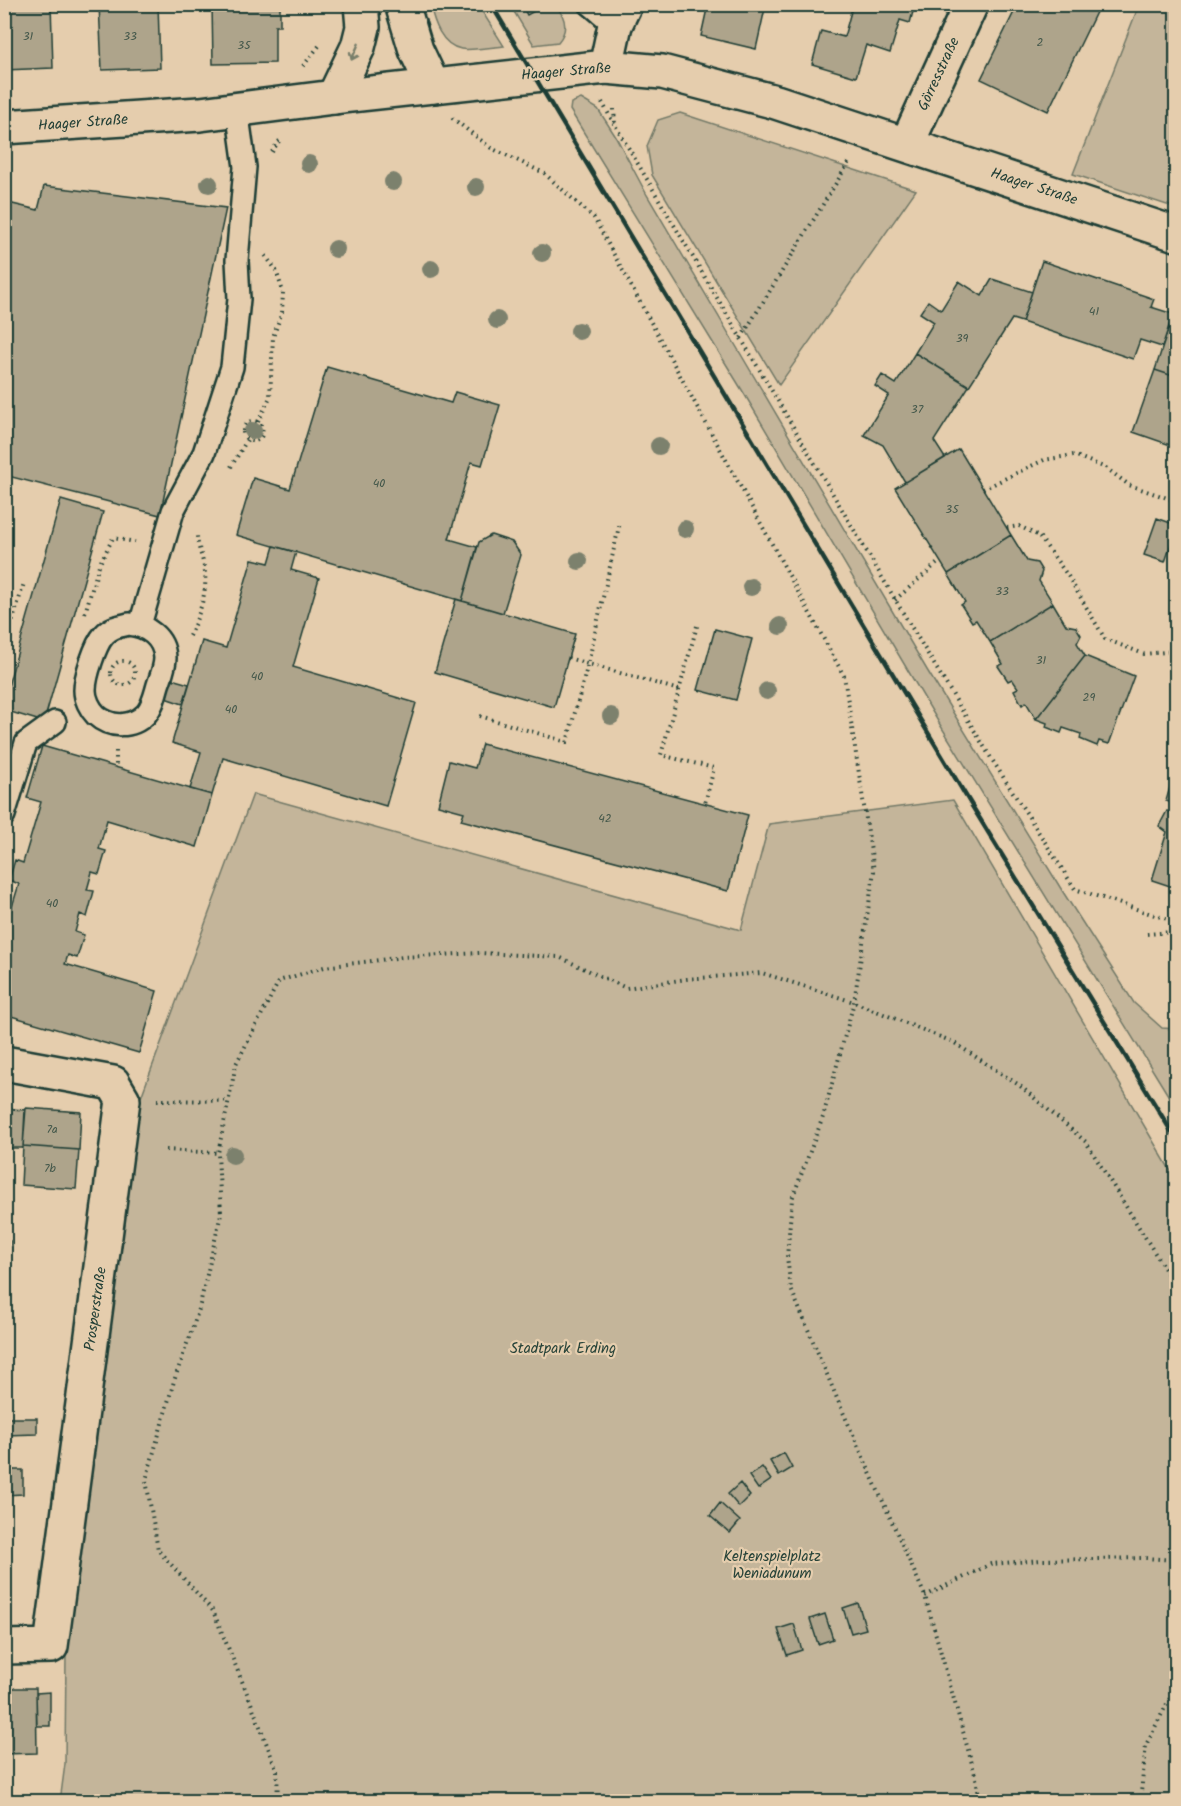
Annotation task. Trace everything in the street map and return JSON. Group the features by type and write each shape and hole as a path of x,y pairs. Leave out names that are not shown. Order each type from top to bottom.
{"street":[{"path":"334,97 358,47 363,27 361,4"},
{"path":"402,4 416,50 440,100"},
{"name":"Görresstraße","path":"907,144 971,4"},
{"path":"606,67 620,15"},
{"name":"Haager Straße","path":"4,128 156,118 334,97 440,100 606,67 662,72 776,102 1176,234"},
{"path":"4,1063 113,1083 123,1100"},
{"name":"Prosperstraße","path":"4,1647 51,1646 123,1100"}],"lane":[{"path":"590,4 620,15"},
{"path":"140,625 173,511 204,453 232,367 239,298 237,260 245,167 237,109"},
{"path":"140,625 154,633 161,643 165,658 153,702 146,714 134,722 121,725 108,723 96,715 88,704 85,691 87,677 97,646 104,635 115,626 140,625"},
{"path":"4,815 26,743 55,722"}],"path":[{"path":"299,69 319,45"},
{"path":"440,100 491,148 544,173 594,218 844,676 874,871 854,1002 823,1117 792,1199 787,1257 791,1289 925,1596 976,1778 980,1802"},
{"path":"601,101 895,600 991,758 1075,889 1176,922"},
{"path":"614,108 615,125"},
{"path":"266,162 278,142 286,137"},
{"path":"741,338 850,161"},
{"path":"258,422 270,397 273,337 282,312 283,292 276,270 264,253"},
{"path":"252,421 258,422 263,430 262,436 254,442 248,440 243,435 244,426 252,421"},
{"path":"230,468 248,440"},
{"path":"983,489 1044,460 1074,455 1106,468 1129,485 1176,501"},
{"path":"480,716 567,742 588,664 620,522"},
{"path":"165,658 184,647 198,618 205,591 205,568 197,543 197,525"},
{"path":"1007,528 1019,526 1039,536 1068,576 1105,639 1144,654 1176,651"},
{"path":"895,600 940,561"},
{"path":"4,650 24,583"},
{"path":"4,621 12,624"},
{"path":"696,626 661,755 714,768 705,803"},
{"path":"568,658 679,690"},
{"path":"125,661 132,665 135,677 130,684 118,685 112,681 111,669 116,663 125,661"},
{"path":"1147,934 1172,932 1176,928"},
{"path":"278,1802 277,1771 213,1611 158,1550 146,1480 174,1381 199,1309 221,1214 218,1153 236,1064 279,981 324,967 403,957 469,954 559,957 626,988 687,979 762,973 854,1002 953,1042 1019,1085 1086,1142 1176,1287"},
{"path":"123,1100 228,1101"},
{"path":"166,1150 218,1153"},
{"path":"925,1596 991,1564 1042,1560 1145,1558 1176,1560"},
{"path":"1140,1802 1146,1745 1176,1686"}],"green space":[{"path":"430,5 478,5 504,46 470,50 454,47 439,32"},
{"path":"510,5 555,5 565,23 564,32 558,42 534,45"},
{"path":"1139,5 1176,5 1176,208 1073,174"},
{"path":"581,99 598,109 616,137 647,195 927,670 1134,1003 1162,1028 1176,1029 1176,1108 939,723 742,390 570,110 571,103"},
{"path":"680,113 916,190 779,385 652,175 647,146 658,120"},
{"name":"Stadtpark Erding","path":"253,794 741,930 769,824 953,800 1176,1180 1176,1801 60,1802 65,1764 66,1653 140,1100"}],"building":[{"path":"4,4 51,4 53,68 4,70"},
{"path":"99,4 158,4 160,68 102,70"},
{"path":"212,4 280,4 280,26 275,26 275,63 213,64"},
{"path":"521,4 536,4 538,9 527,15"},
{"path":"708,4 766,4 756,49 701,36"},
{"path":"853,4 915,4 910,23 900,20 890,53 866,45 856,77 812,64 821,31 844,37"},
{"path":"1018,4 1096,4 1099,6 1048,111 981,79"},
{"path":"44,186 226,208 160,515 4,475 4,202 38,210"},
{"path":"1042,261 1154,299 1151,307 1173,314 1162,347 1140,340 1133,359 1022,322"},
{"path":"992,279 1032,292 1022,322 1012,319 969,386 915,353 934,322 920,313 928,301 941,310 959,281 982,296"},
{"path":"1176,306 1176,377 1155,370"},
{"path":"915,353 969,386 934,441 945,458 905,482 883,445 864,435 889,395 875,386 882,375 896,384"},
{"path":"327,367 451,403 455,392 500,405 482,465 471,462 449,539 477,547 462,601 236,535 253,478 290,489"},
{"path":"1155,370 1176,377 1176,447 1133,432"},
{"path":"959,449 1011,535 948,574 895,488"},
{"path":"61,500 103,512 44,722 4,710 4,700"},
{"path":"1157,518 1176,525 1165,562 1144,555"},
{"path":"491,535 512,542 521,555 503,613 462,601 479,542"},
{"path":"1011,535 1027,561 1037,563 1042,571 1039,581 1053,603 990,642 976,620 972,622 961,605 965,602 948,574"},
{"path":"274,546 296,552 291,570 319,578 293,667 416,703 386,806 223,758 212,795 190,789 201,752 172,743 202,641 226,648 252,559 269,563"},
{"path":"456,599 575,634 554,707 435,672"},
{"path":"1053,603 1066,625 1076,627 1081,635 1077,643 1085,656 1036,719 1026,702 1022,705 1014,690 1018,688 1012,679 1008,681 998,666 1003,664 990,642"},
{"path":"715,629 752,639 736,700 698,690"},
{"path":"1085,656 1134,676 1109,744 1099,741 1097,746 1080,739 1081,734 1063,728 1061,733 1046,727 1047,723 1036,719"},
{"path":"168,678 189,684 183,704 162,697"},
{"path":"482,744 748,815 728,891 461,820 464,812 438,805 449,761 475,768"},
{"path":"42,746 212,795 197,847 107,820 99,849 106,851 99,874 92,872 87,890 94,891 87,917 80,914 75,932 84,935 77,958 68,955 65,964 157,991 139,1053 4,1014 4,933 19,884 9,880 15,860 23,863 41,802 27,798"},
{"path":"1176,766 1176,804 1166,801"},
{"path":"1176,804 1176,888 1152,880 1167,832 1159,826 1167,811 1173,813"},
{"path":"26,1108 81,1112 79,1150 23,1146"},
{"path":"4,1109 11,1109 9,1148 4,1147"},
{"path":"11,1109 25,1110 23,1148 9,1148"},
{"path":"23,1146 79,1150 76,1189 21,1185"},
{"path":"4,1241 10,1241 9,1302 4,1302"},
{"path":"4,1418 37,1418 37,1434 5,1435"},
{"path":"9,1434 10,1470 23,1470 23,1494 4,1495 4,1435"},
{"path":"784,1453 792,1468 779,1476 770,1461"},
{"path":"762,1467 771,1480 758,1489 749,1476"},
{"path":"740,1483 750,1496 739,1507 728,1494"},
{"path":"720,1503 740,1521 730,1533 710,1516"},
{"path":"858,1603 866,1629 851,1633 843,1608"},
{"path":"825,1614 833,1639 818,1644 810,1619"},
{"path":"794,1624 802,1650 787,1655 778,1629"},
{"path":"4,1688 36,1688 37,1753 4,1754"},
{"path":"50,1692 50,1726 37,1726 36,1693"}],"railway":[{"path":"491,4 969,801 1176,1139"}],"park label":[{"name":"Keltenspielplatz Weniadunum","path":"772,1566"}]}
